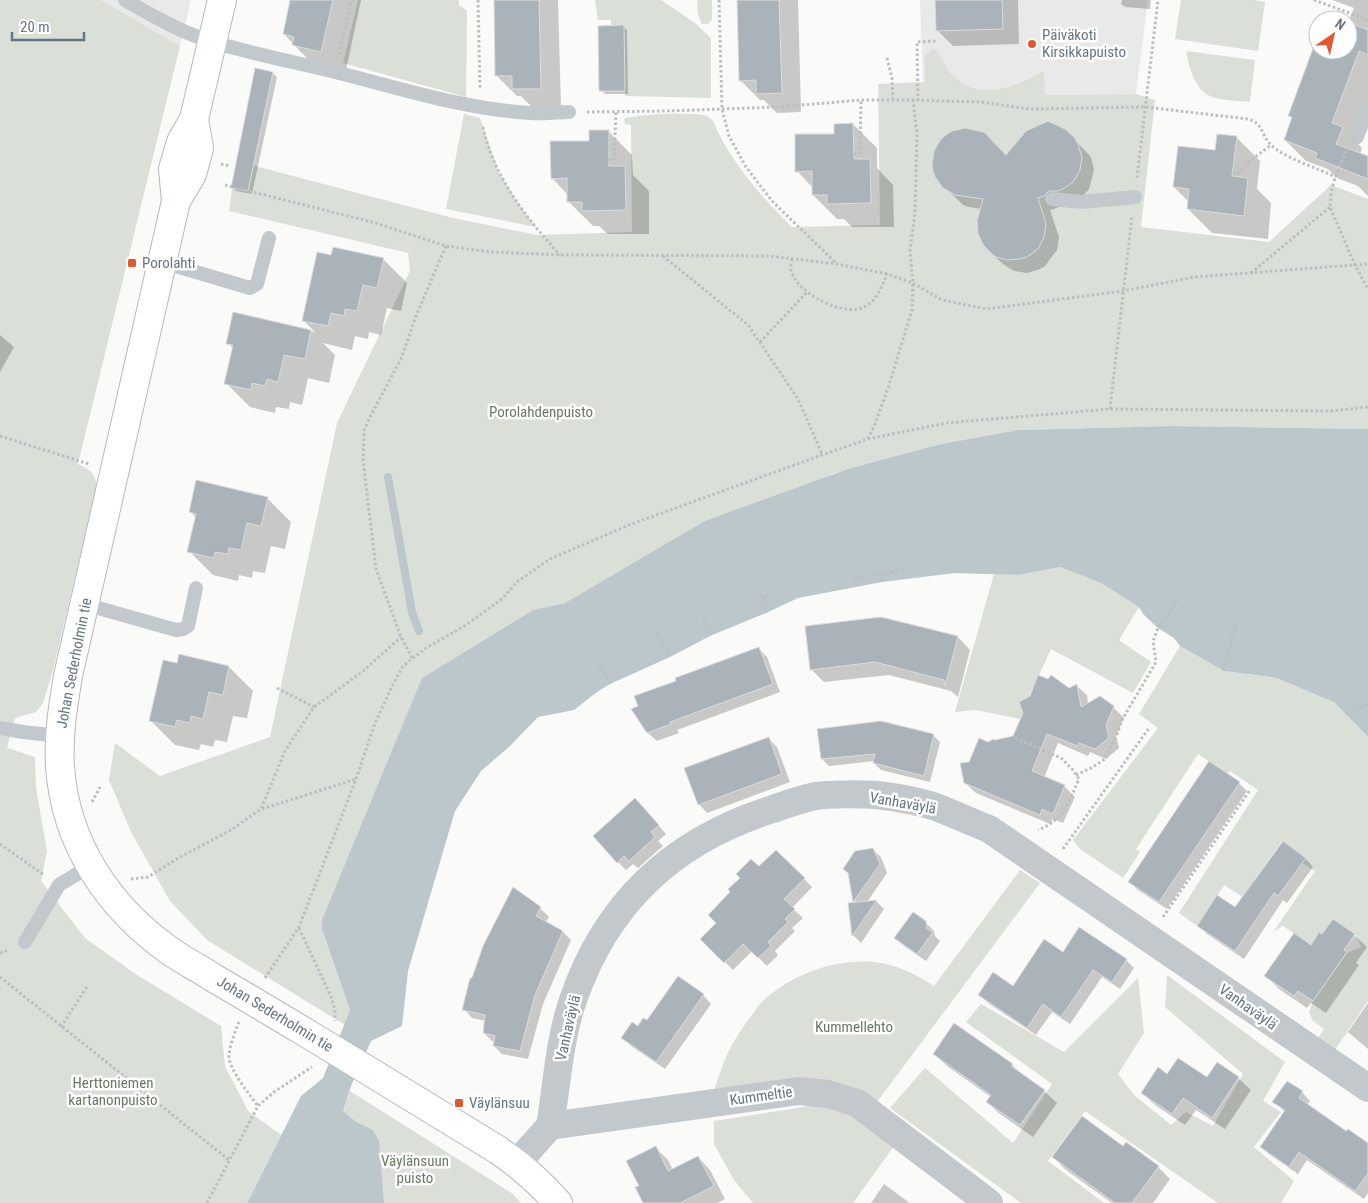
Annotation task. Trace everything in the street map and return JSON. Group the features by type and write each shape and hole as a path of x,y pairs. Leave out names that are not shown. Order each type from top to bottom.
{"street":[{"name":"Johan Sederholmin tie","path":"222,0 194,119 180,142 173,170 176,201 68,676 60,736 60,767 66,805 75,834 90,866 116,903 131,919 170,951 389,1083 517,1163"},
{"name":"Vanhaväylä","path":"550,1126 562,1038 570,1010 586,966 612,919 650,876 671,858 723,828 752,816 818,796 876,795 934,806 989,829 1368,1088"},
{"name":"Kummeltie","path":"550,1126 799,1091 828,1094 857,1103 989,1203"},
{"path":"550,1126 517,1163 543,1186 558,1203"}],"lane":[{"path":"125,0 178,29 212,42 441,100 481,108 533,114 569,112"},
{"path":"1357,136 1368,108"},
{"path":"1052,199 1080,202 1135,197"},
{"path":"162,262 250,288 257,284 269,238"},
{"path":"84,604 176,630 188,626 196,588"},
{"path":"0,728 60,736"},
{"path":"25,942 59,885 90,866"}],"path":[{"path":"335,72 352,0"},
{"path":"478,0 481,108 486,138 499,173 520,206 560,255"},
{"path":"719,0 722,109 729,136 746,167 772,202 837,264"},
{"path":"1110,409 1158,0"},
{"path":"1314,0 1368,20"},
{"path":"918,101 917,42 936,41"},
{"path":"887,58 892,78 893,100"},
{"path":"854,154 860,153 860,100"},
{"path":"569,112 779,107 860,100 981,102 1030,109 1145,107 1256,121 1271,145 1298,160 1336,176"},
{"path":"868,439 888,388 912,310 913,283 910,250 915,212 917,134 913,100"},
{"path":"609,160 614,160 616,111"},
{"path":"1357,136 1348,147 1336,176 1331,193 1330,207 1355,265 1368,289"},
{"path":"1233,173 1238,174 1246,163 1271,145"},
{"path":"225,185 372,222 446,246 490,252 560,255 769,256 837,264 887,274 913,283 942,300 987,309 1123,291 1194,277 1368,264"},
{"path":"1251,273 1330,207"},
{"path":"412,658 401,637 376,569 363,460 364,432 401,359 416,316 446,246"},
{"path":"663,256 748,325 798,399 822,454"},
{"path":"792,259 791,270 798,283 818,300 830,306 855,310 865,307 876,298 887,274"},
{"path":"760,342 808,291"},
{"path":"262,984 299,927 356,778 375,722 403,666 412,658 474,620 503,598 518,581 550,559 629,525 822,454 868,439 946,423 1110,409 1331,411 1368,408"},
{"path":"0,436 114,472"},
{"path":"852,578 905,570"},
{"path":"880,574 882,582"},
{"path":"756,598 769,595"},
{"path":"764,597 766,613"},
{"path":"1076,775 1093,768 1105,759 1122,720 1156,662 1153,641 1158,628 1180,597"},
{"path":"701,612 710,636"},
{"path":"1224,671 1236,624"},
{"path":"658,632 670,657"},
{"path":"261,809 285,751 314,707 362,672 401,637"},
{"path":"599,664 610,684"},
{"path":"276,688 314,707"},
{"path":"1346,714 1368,704"},
{"path":"1049,870 1149,728"},
{"path":"1015,738 1061,758 1078,779 1059,818 1050,826 1035,832"},
{"path":"148,877 180,857 231,830 261,809 356,778"},
{"path":"1148,938 1250,790"},
{"path":"0,844 45,876"},
{"path":"299,927 332,999"},
{"path":"0,977 25,995 61,1027 229,1160"},
{"path":"61,1027 88,985"},
{"path":"234,1034 228,1058 237,1077 258,1106"},
{"path":"208,1203 258,1106 274,1092 312,1067"}],"shaded area":[{"path":"101,0 191,0 180,46"},
{"name":"Päiväkoti Kirsikkapuisto","path":"920,0 1148,0 1136,94 1045,95 1030,99 923,82"},
{"path":"1172,426 1368,429 1368,737 1334,702 1277,678 1224,671 1180,646 1174,638 1158,628 1143,614 1139,607 1101,583 1060,567 1019,575 955,573 882,582 798,598 710,636 670,657 610,684 574,710 538,717 510,746 481,771 455,811 408,971 402,1026 371,1041 351,1086 343,1111 356,1122 373,1130 379,1141 384,1203 247,1203 301,1096 323,1078 350,1010 322,929 322,920 422,678 533,610 565,603 705,521 848,469 941,444 1018,430"}],"green space":[{"name":"Herttoniemen kartanonpuisto","path":"0,0 101,0 180,46 78,464 93,474 97,485 53,670 43,703 36,712 15,718 7,748 35,757 36,788 47,851 41,881 85,938 137,975 221,1026 225,1066 248,1111 281,1135 247,1203 0,1203"},
{"path":"358,0 459,0 459,5 467,11 466,97 343,63"},
{"path":"595,0 661,0 695,23 711,38 711,98 625,96 624,25 611,25 611,20 598,20"},
{"path":"697,0 712,0 712,20 708,24 702,24 698,14"},
{"path":"1181,0 1254,0 1265,2 1258,51 1175,39"},
{"name":"Porolahdenpuisto","path":"932,49 936,50 953,76 975,89 999,89 1022,82 1044,71 1045,95 1136,94 1155,100 1141,227 1269,242 1331,185 1368,199 1368,429 1172,426 1018,430 941,444 835,473 641,559 565,603 533,610 422,678 322,929 350,1010 345,1025 207,940 170,901 131,832 109,780 115,743 160,776 270,737 337,423 410,271 408,253 229,211 236,161 453,218 537,235 632,232 631,125 625,124 624,119 653,115 700,115 707,116 713,121 728,150 747,178 792,227 880,225 878,84 925,82 925,56"},
{"path":"1186,51 1255,60 1250,102 1218,98 1204,93 1193,76"},
{"path":"464,114 480,118 499,173 536,227 446,209"},
{"path":"1060,567 1101,583 1139,607 1119,640 1151,662 1133,693 1051,649 1028,699 1023,699 1021,702 1021,707 1024,710 1020,719 975,710 955,712 994,574 1019,575"},
{"path":"1180,646 1224,671 1276,678 1277,664 1334,702 1368,737 1368,1001 1335,1050 1318,1038 1324,1029 1312,1020 1309,1012 1313,1001 1347,953 1361,947 1355,934 1333,919 1322,935 1319,933 1311,945 1283,926 1274,931 1315,871 1302,863 1305,857 1282,841 1255,879 1249,901 1224,885 1197,926 1179,913 1258,790 1230,771 1228,774 1198,754 1136,849 1140,852 1123,878 1080,849 1073,840 1158,728 1139,714"},
{"name":"Kummellehto","path":"1020,870 1040,883 874,1106 713,1094 724,1062 734,1041 761,1003 775,991 815,970 844,963 859,962 882,963 897,967 920,977 934,986"},
{"path":"1167,975 1285,1062 1263,1101 1281,1112 1254,1147 1294,1181 1281,1203 1218,1203 1085,1111 1048,1161 1104,1203 1021,1203 890,1108 925,1068 1013,1143 1052,1084 966,1022 981,1004 1064,1052 1138,978 1144,1033 1118,1074 1134,1095 1171,1125 1186,1112 1213,1126 1243,1074 1165,1007"},
{"name":"Väylänsuun puisto","path":"350,1091 513,1194 521,1203 368,1203 343,1111"},
{"path":"823,1104 855,1114 894,1146 853,1203 753,1203 734,1180 714,1144 714,1121"}],"building":[{"path":"290,0 333,0 321,52 292,45 294,37 283,34"},
{"path":"494,0 539,0 541,89 512,89 512,76 495,76"},
{"path":"737,0 779,0 782,93 756,94 756,80 739,81"},
{"path":"935,0 1002,0 1003,29 936,31"},
{"path":"624,25 625,91 599,91 598,26"},
{"path":"1358,26 1368,30 1368,55 1359,51 1358,54"},
{"path":"1309,60 1356,60 1332,123 1343,127 1336,144 1368,156 1368,179 1315,158 1317,153 1284,140 1292,117 1288,116"},
{"path":"255,68 273,72 248,191 231,188"},
{"path":"1048,121 1065,129 1075,138 1082,157 1080,170 1073,182 1068,186 1059,191 1049,191 1044,196 1038,198 1046,224 1044,237 1038,249 1027,257 1020,259 1007,260 994,256 984,246 978,234 977,221 983,199 955,195 943,188 933,171 934,151 941,139 946,135 952,131 965,128 984,132 1006,155 1026,131"},
{"path":"853,123 854,159 870,159 871,203 827,204 827,195 812,195 812,171 795,172 795,134 834,134 834,124"},
{"path":"589,130 609,130 609,166 625,166 626,210 582,211 582,202 567,202 567,178 551,179 550,141 589,141"},
{"path":"1217,134 1237,136 1232,176 1248,178 1244,216 1187,209 1189,189 1173,187 1178,146 1215,150"},
{"path":"333,247 384,258 377,288 363,285 357,311 345,309 344,316 331,313 328,326 302,321 317,252 331,255"},
{"path":"233,312 311,330 305,359 284,355 278,382 267,379 265,386 252,383 251,390 224,384 233,345 226,344"},
{"path":"196,480 268,497 261,526 247,523 241,550 229,548 228,554 215,552 214,558 187,552 196,514 189,512"},
{"path":"881,617 958,636 945,686 944,680 875,662 810,670 805,626"},
{"path":"759,647 773,684 670,722 671,724 647,733 631,709 638,706 634,696 676,681 675,678"},
{"path":"179,654 229,666 223,695 209,692 203,719 191,716 190,723 177,720 175,727 149,721 163,660 177,663"},
{"path":"1038,675 1048,679 1051,675 1069,688 1077,684 1081,707 1100,696 1114,706 1106,725 1109,738 1095,749 1079,743 1078,746 1047,734 1032,771 1065,785 1053,814 1042,809 1040,815 964,783 960,763 969,762 979,738 988,742 993,739 1013,736 1023,713 1019,702 1030,696"},
{"path":"881,721 934,734 924,776 873,763 875,754 821,759 817,729"},
{"path":"769,737 782,774 698,805 684,768"},
{"path":"1209,761 1240,782 1159,902 1128,882"},
{"path":"635,798 659,825 651,832 655,837 629,861 624,856 617,863 593,836"},
{"path":"1283,841 1306,858 1278,896 1274,893 1235,951 1197,926 1217,895 1235,907"},
{"path":"873,848 880,864 853,902 848,873 843,869 855,851"},
{"path":"776,850 805,878 784,899 795,909 785,919 788,922 768,942 771,946 758,958 743,944 724,963 700,939 716,923 708,915 730,892 728,889 740,878 736,874 751,859 759,866"},
{"path":"513,887 541,907 536,916 563,931 535,995 520,1051 493,1046 495,1036 483,1033 485,1015 462,1010 470,978 472,978 483,946"},
{"path":"877,900 852,936 848,903"},
{"path":"913,912 926,921 927,929 933,932 917,954 894,938"},
{"path":"1333,919 1355,934 1344,950 1347,952 1313,1001 1298,991 1294,996 1264,976 1294,933 1311,945 1319,932 1322,934"},
{"path":"1079,927 1127,959 1112,982 1093,970 1061,1017 1043,1004 1027,1028 978,995 993,972 1013,986 1044,939 1063,952"},
{"path":"678,976 704,994 656,1062 621,1038 632,1022 638,1026 643,1018 647,1020"},
{"path":"954,1023 1013,1064 1011,1066 1045,1090 1020,1125 986,1102 991,1095 933,1054"},
{"path":"1178,1058 1207,1077 1217,1062 1239,1077 1212,1118 1183,1098 1172,1114 1141,1093 1158,1067 1167,1074"},
{"path":"1287,1081 1303,1091 1299,1098 1346,1131 1348,1129 1368,1143 1368,1173 1355,1191 1299,1152 1289,1167 1260,1147 1285,1110 1272,1102"},
{"path":"1082,1116 1123,1146 1126,1142 1159,1166 1132,1203 1115,1203 1052,1157"},
{"path":"656,1146 668,1171 698,1156 714,1186 680,1203 643,1203 635,1187 639,1186 626,1161"}],"waterway":[{"path":"388,477 412,612 419,631"}],"place":[{"name":"Päiväkoti Kirsikkapuisto","path":"1032,44"},
{"name":"Porolahti","path":"132,263"},
{"name":"Väylänsuu","path":"459,1103"}]}
